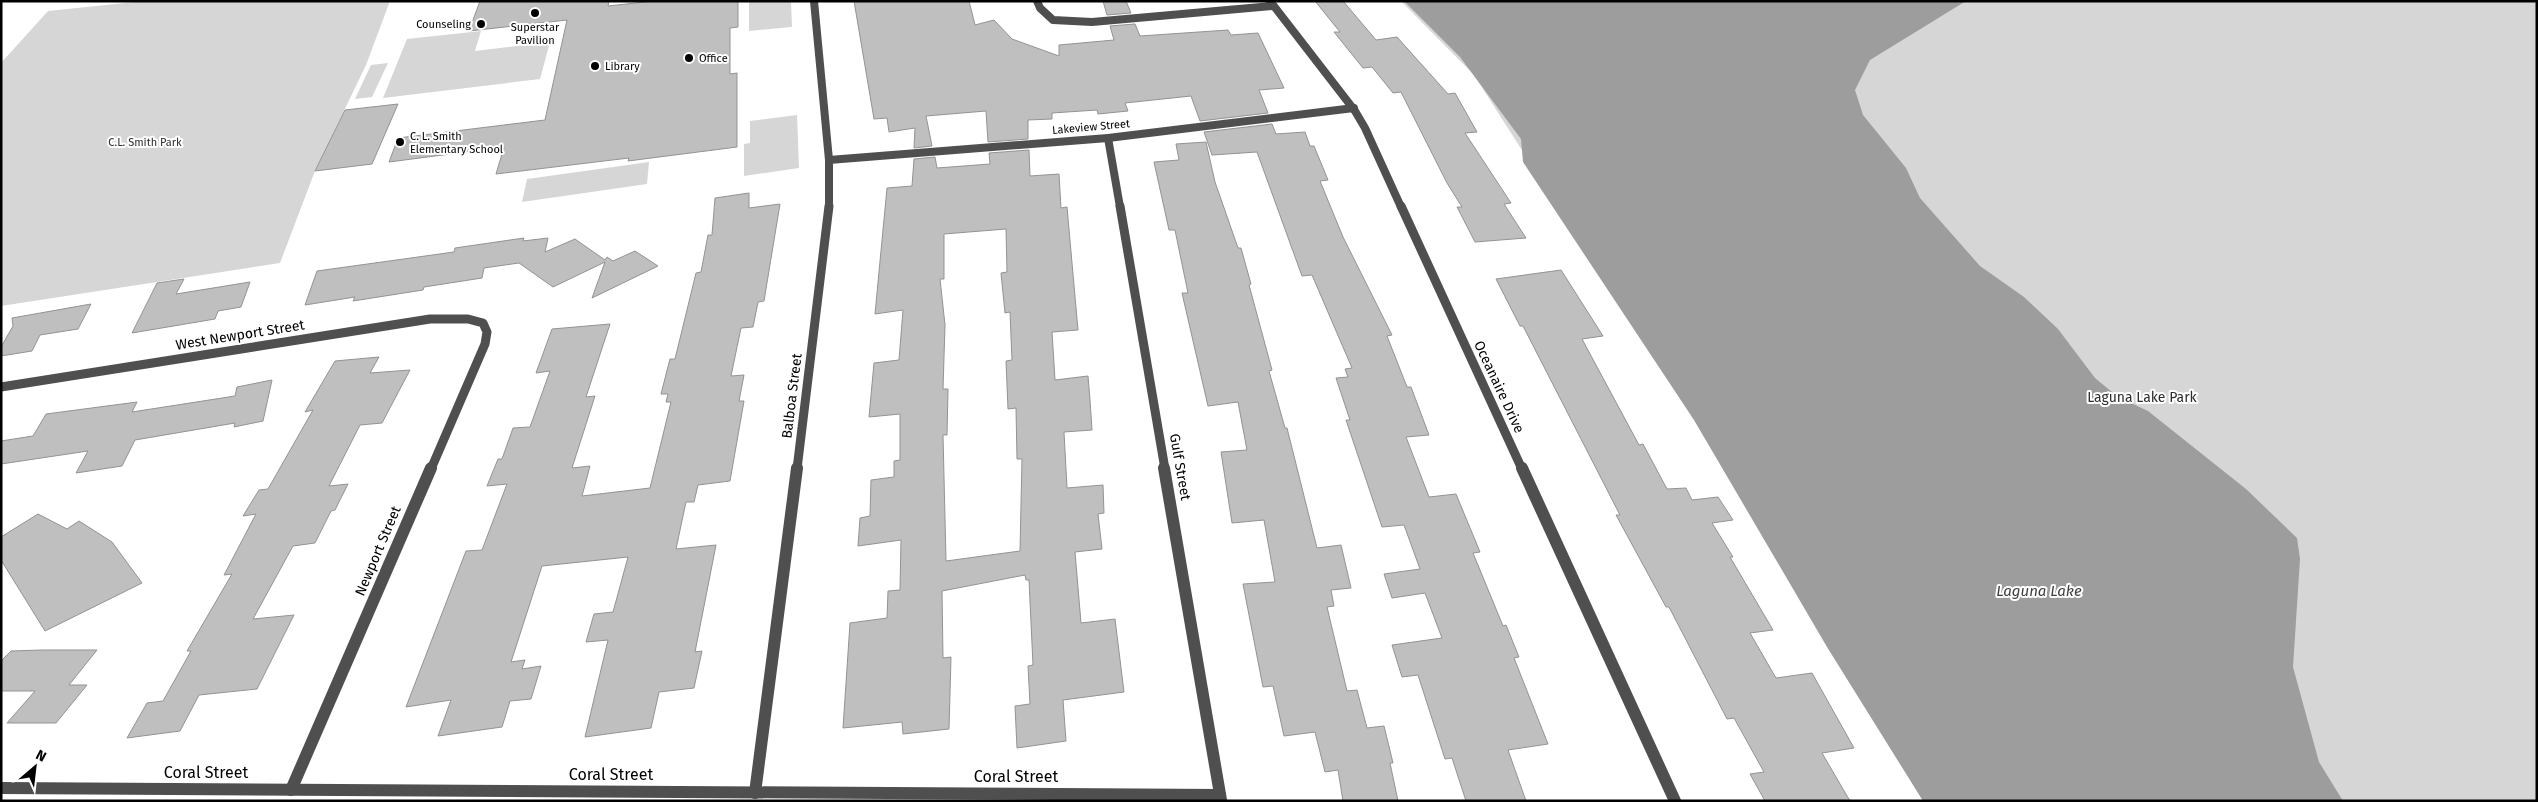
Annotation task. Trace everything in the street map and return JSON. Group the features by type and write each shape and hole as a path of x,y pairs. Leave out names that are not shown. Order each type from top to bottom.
{"street":[{"name":"Balboa Street","path":"755,793 829,217 828,160 814,1"},
{"path":"1037,1 1040,8 1053,20 1092,22 1272,4"},
{"name":"Oceanaire Drive","path":"1272,4 1294,36 1354,108 1369,137 1675,801"},
{"name":"Lakeview Street","path":"828,160 1108,138 1354,108"},
{"name":"Gulf Street","path":"1108,138 1221,798"},
{"name":"West Newport Street","path":"1,387 430,319 452,318 483,323"},
{"name":"Newport Street","path":"291,790 485,344 487,332 483,323"},
{"name":"Coral Street","path":"1,788 1221,798"}],"green space":[{"name":"C.L. Smith Park","path":"144,1 390,1 366,65 315,171 280,263 1,306 1,63 48,11"},
{"path":"749,1 791,1 792,27 749,31"},
{"name":"Laguna Lake Park","path":"1401,1 2537,1 2537,801 1927,801 1694,420 1474,75"},
{"path":"481,31 475,51 550,42 540,79 383,98 407,39"},
{"path":"388,63 372,97 355,99 371,65"},
{"path":"797,115 799,168 744,176 744,144 750,143 750,121"},
{"path":"649,162 647,184 522,202 527,179"}],"water":[{"name":"Laguna Lake","path":"1404,1 1966,1 1870,60 1855,90 1863,115 1906,168 1920,198 1980,266 2024,297 2058,329 2095,378 2118,397 2148,411 2246,489 2297,538 2300,559 2293,667 2319,762 2343,801 1923,801 1827,647 1694,420 1523,162 1521,139 1460,57"}],"building":[{"path":"480,1 609,1 608,6 654,1 738,1 738,27 730,28 730,74 737,73 737,147 628,161 629,158 496,174 504,147 389,162 398,138 545,120 567,20 469,31"},
{"path":"854,1 969,1 975,25 994,20 1012,39 1059,56 1059,45 1114,40 1110,26 1135,24 1140,36 1228,30 1231,35 1258,33 1284,88 1259,90 1268,113 1200,121 1191,96 1125,103 1128,111 1098,114 1097,110 1052,113 1052,119 1028,120 1028,139 988,142 986,111 926,116 932,146 914,148 915,128 889,132 887,118 874,119"},
{"path":"1103,1 1126,1 1131,13 1107,15"},
{"path":"1315,1 1343,1 1376,40 1397,37 1448,94 1455,93 1477,132 1465,133 1511,203 1504,204 1526,238 1475,242 1457,207 1462,207 1447,183 1401,92 1393,93 1372,67 1363,68 1334,32 1340,32"},
{"path":"398,104 372,164 315,171 345,110"},
{"path":"1272,124 1276,134 1305,132 1310,146 1314,146 1328,180 1320,181 1343,237 1392,335 1387,336 1407,387 1411,387 1429,435 1406,437 1429,497 1456,494 1480,552 1473,553 1503,626 1506,625 1519,657 1514,658 1548,744 1508,750 1526,801 1466,801 1452,758 1445,759 1418,675 1402,677 1392,645 1442,638 1425,593 1392,598 1384,574 1420,569 1404,525 1382,527 1346,420 1350,420 1336,378 1348,377 1345,369 1352,368 1312,275 1302,276 1257,152 1212,155 1204,132"},
{"path":"1206,142 1215,182 1238,248 1241,248 1251,284 1249,285 1272,370 1269,371 1285,428 1287,428 1317,548 1341,545 1351,588 1331,590 1334,606 1327,607 1347,691 1357,690 1367,728 1384,726 1393,763 1390,763 1398,801 1343,801 1338,770 1325,772 1315,732 1284,736 1273,686 1263,687 1243,584 1275,582 1264,520 1232,523 1221,452 1247,450 1238,402 1208,406 1182,293 1188,293 1175,230 1169,230 1154,162 1179,160 1176,144"},
{"path":"1029,150 1030,176 1059,174 1061,208 1067,207 1078,330 1052,332 1055,380 1088,376 1092,430 1064,432 1067,488 1103,485 1104,513 1098,514 1102,549 1075,552 1081,623 1115,619 1124,692 1063,700 1066,741 1017,748 1015,706 1030,704 1028,666 1033,665 1029,580 1026,580 1025,575 942,591 943,658 951,657 949,729 903,734 902,722 843,728 850,623 887,618 888,591 900,590 901,540 858,546 860,518 870,516 871,480 894,477 894,461 900,460 900,414 869,417 874,363 899,360 903,310 875,314 887,188 912,186 914,159 935,157 937,168 990,164 989,153","holes":["1006,229 1007,272 1001,273 1005,313 1010,312 1012,360 1006,361 1008,409 1016,408 1017,459 1022,459 1020,551 946,561 943,435 947,435 948,389 943,389 945,325 940,279 944,279 944,234"]},
{"path":"749,193 749,208 780,204 764,301 758,302 753,327 741,328 731,376 744,375 739,401 744,401 730,481 698,485 694,502 686,502 676,549 716,545 695,652 702,651 694,688 659,692 651,728 585,737 608,640 586,642 594,614 613,612 628,557 542,566 511,662 525,660 522,669 541,666 531,699 510,701 502,727 438,736 451,700 406,707 466,551 482,550 507,484 487,486 498,459 502,459 513,428 530,427 550,371 536,373 552,329 610,324 586,397 595,396 572,468 590,466 582,496 650,488 671,402 666,402 668,394 661,394 670,359 675,359 696,273 701,272 708,235 712,235 715,198"},
{"path":"524,238 523,241 548,238 545,252 575,239 605,260 607,257 613,261 635,251 658,266 592,298 605,262 553,287 519,263 484,268 482,278 424,287 423,290 353,301 355,297 305,305 317,271 454,252 455,248"},
{"path":"1561,270 1603,336 1582,339 1639,445 1643,444 1667,489 1686,488 1692,500 1718,497 1733,520 1712,523 1773,630 1750,633 1776,678 1812,673 1854,748 1822,753 1850,801 1765,801 1750,774 1764,772 1734,718 1727,719 1669,607 1666,607 1616,515 1620,515 1523,326 1520,326 1496,279"},
{"path":"184,279 176,294 250,282 241,307 218,311 215,319 132,333 157,283"},
{"path":"91,304 78,329 40,335 32,351 1,356 1,347 13,326 12,318"},
{"path":"379,357 370,373 410,370 382,423 360,425 329,486 348,484 335,510 331,511 315,543 293,546 253,619 294,615 257,689 199,695 180,731 127,738 147,703 163,701 191,651 187,651 232,574 224,575 256,514 243,516 259,490 268,489 313,410 305,412 335,361"},
{"path":"272,380 263,421 234,427 235,423 135,440 122,466 76,473 88,451 1,464 1,441 33,436 46,414 137,402 132,412 235,396 237,387"},
{"path":"38,514 67,529 79,521 112,542 142,583 45,631 1,560 1,537"},
{"path":"97,650 69,685 87,685 56,723 7,723 35,691 1,691 1,661 11,651"}],"place":[{"name":"Superstar Pavilion","path":"535,13"},
{"name":"Counseling","path":"481,24"},
{"name":"Office","path":"689,58"},
{"name":"Library","path":"595,66"},
{"name":"C. L. Smith Elementary School","path":"400,142"}]}
